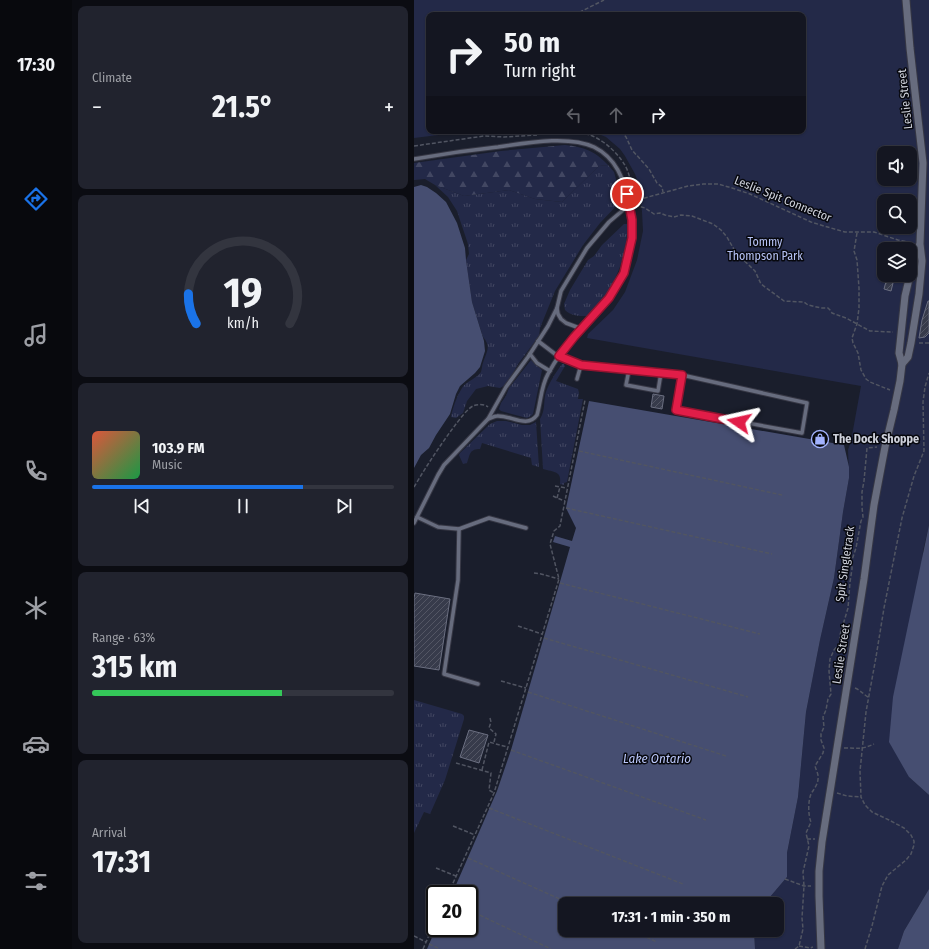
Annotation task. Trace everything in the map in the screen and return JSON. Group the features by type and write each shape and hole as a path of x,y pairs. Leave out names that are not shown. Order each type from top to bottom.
{"street":[{"name":"Leslie Street","path":"902,364 908,357 911,343 919,294 922,261 920,244 923,163 906,0"},
{"name":"Leslie Street","path":"917,250 920,244"},
{"name":"Leslie Street","path":"820,947 819,871 822,842 864,580 874,505 885,447 898,392 902,364 899,353 905,296 908,282"}],"lane":[{"path":"414,159 541,142 566,141 580,143 594,147 606,155 615,164 624,184 630,204 632,238 624,273 609,298 559,356 543,385 538,411 535,418 525,421 498,416 488,419"},
{"path":"414,523 444,465 488,419 506,388 548,326 557,308 561,291 587,248 609,222 630,204"},
{"path":"557,308 558,314 562,319 582,329"},
{"path":"538,341 559,356 581,365 682,375 807,403 802,433 676,410 682,375"},
{"path":"530,354 537,363 550,371"},
{"path":"577,379 581,365"},
{"path":"629,370 626,385 658,391 661,373"},
{"path":"417,517 438,527 459,529 489,518 526,528"},
{"path":"459,529 458,580 444,674 478,684"}],"path":[{"path":"580,12 604,0"},
{"path":"624,134 632,150 649,170 662,188 663,192"},
{"name":"Leslie Spit Connector","path":"630,204 663,192 688,186 718,184 750,194 817,224 845,232 874,232 898,240 920,244"},
{"path":"630,204 645,208 654,214 660,213 674,216 692,216 713,224 727,237 736,253 755,271 761,284 784,300 804,302 808,305 828,308 832,313 870,330 901,333"},
{"path":"858,232 854,251 857,260 859,308 857,324 852,338 853,343 858,353 861,370 866,379 870,382 898,392"},
{"path":"911,343 929,343"},
{"path":"865,949 883,882 911,854 914,844 912,836 909,833 872,812 865,805 861,797 860,770 868,697 902,518 914,476 924,451 923,402 929,373"},
{"path":"452,885 494,793 559,579 550,544 554,531 560,526 585,400"},
{"path":"414,487 432,457 464,414 474,406 486,405 493,410"},
{"name":"Spit Singletrack","path":"799,946 803,929 803,872 809,846 806,833 811,822 808,816 809,803 810,795 818,779 815,766 823,753 824,748 821,740 824,727 822,717 831,694 829,671 830,659 834,650 840,643 840,635 848,608 852,560 863,517 862,492 867,448 885,447"},
{"path":"579,451 782,495"},
{"path":"556,486 568,488"},
{"path":"557,498 560,487"},
{"path":"553,496 565,501"},
{"path":"566,508 772,554"},
{"path":"534,573 559,579"},
{"path":"560,583 760,634"},
{"path":"518,626 542,634"},
{"path":"544,638 748,697"},
{"path":"501,681 526,688"},
{"path":"847,686 858,689 862,694 868,697"},
{"path":"528,692 726,756"},
{"path":"490,718 491,722 489,728 496,734 494,743"},
{"path":"482,770 489,742 507,747"},
{"path":"837,748 862,749 874,744"},
{"path":"510,750 706,820"},
{"path":"456,763 491,773 489,790 494,793"},
{"path":"830,791 847,796 861,797"},
{"path":"489,808 683,884"},
{"path":"453,826 475,835"},
{"path":"468,858 558,898"},
{"path":"436,868 456,876"},
{"path":"785,879 804,886"},
{"path":"478,914 551,949"},
{"path":"414,936 426,942"},
{"path":"423,949 428,937"},
{"path":"646,937 657,942"},
{"path":"429,944 440,949"},
{"path":"795,949 799,946 810,948 820,947"}],"green space":[{"name":"Tommy Thompson Park","path":"414,0 929,0 929,525 923,551 909,777 929,795 929,889 904,931 898,949 755,949 754,937 784,937 784,897 770,897 787,877 787,853 798,797 806,712 834,578 849,478 848,450 861,386 587,338 588,334 613,310 625,292 637,260 643,231 640,188 635,174 620,149 606,137 598,134 806,134 806,12 426,12 426,134 447,134 414,138"},
{"path":"565,145 589,150 608,165 599,166 562,202 535,199 509,190 464,196 435,185 425,179 414,180 414,163 501,151"},
{"path":"608,165 614,172 621,201 600,223 583,245 555,291 540,328 539,336 518,364 507,384 500,388 488,386 476,389 467,401 463,413 456,418 451,417 458,394 462,388 466,383 481,372 488,347 483,337 472,302 466,260 469,254 468,244 457,211 448,197 435,185 464,196 509,190 535,199 562,202 599,166"},
{"path":"624,224 628,224 626,245 617,275 612,285 598,305 587,316 575,315 567,312 564,304 570,290 588,260 594,256 602,245"},
{"path":"531,360 542,370 533,414 527,418 501,411 499,409 501,403 509,388"},
{"path":"562,364 565,366 556,381 578,389 578,399 583,399 567,482 564,483 564,485 560,484 560,477 558,474 543,469 540,419 548,388"},
{"path":"497,421 506,421 522,425 530,425 536,422 539,467 532,465 531,458 482,443 480,449 472,451 467,463 463,464 459,455 460,453 490,424"},
{"path":"414,700 462,714 464,719 445,780 430,814 424,812 414,833"}],"water":[{"path":"421,185 436,193 446,202 457,223 465,248 472,302 484,341 485,351 480,367 460,386 450,414 429,448 421,455 414,468 414,187"},
{"name":"Lake Ontario","path":"589,401 844,445 849,467 849,478 834,578 806,712 798,797 787,853 787,877 770,897 558,897 558,937 754,937 755,949 427,949 432,937 478,937 478,885 456,885 497,791 511,750 570,547 553,542 555,536 572,541 576,528 566,508"},
{"path":"929,525 929,795 909,777 889,742 893,697"},
{"path":"929,889 929,949 898,949 904,931"}],"building":[{"path":"886,282 893,282 891,291 884,289"},
{"path":"928,301 929,333 925,337 919,338 922,320"},
{"path":"653,394 664,396 662,409 651,407"},
{"path":"415,593 450,599 439,670 414,666"},
{"path":"469,730 488,735 479,763 460,757"}],"place":[{"name":"The Dock Shoppe","path":"820,439"}],"route":[{"path":"627,194 632,220 632,238 624,273 609,298 559,356 581,365 682,375 676,410 739,422"}]}
